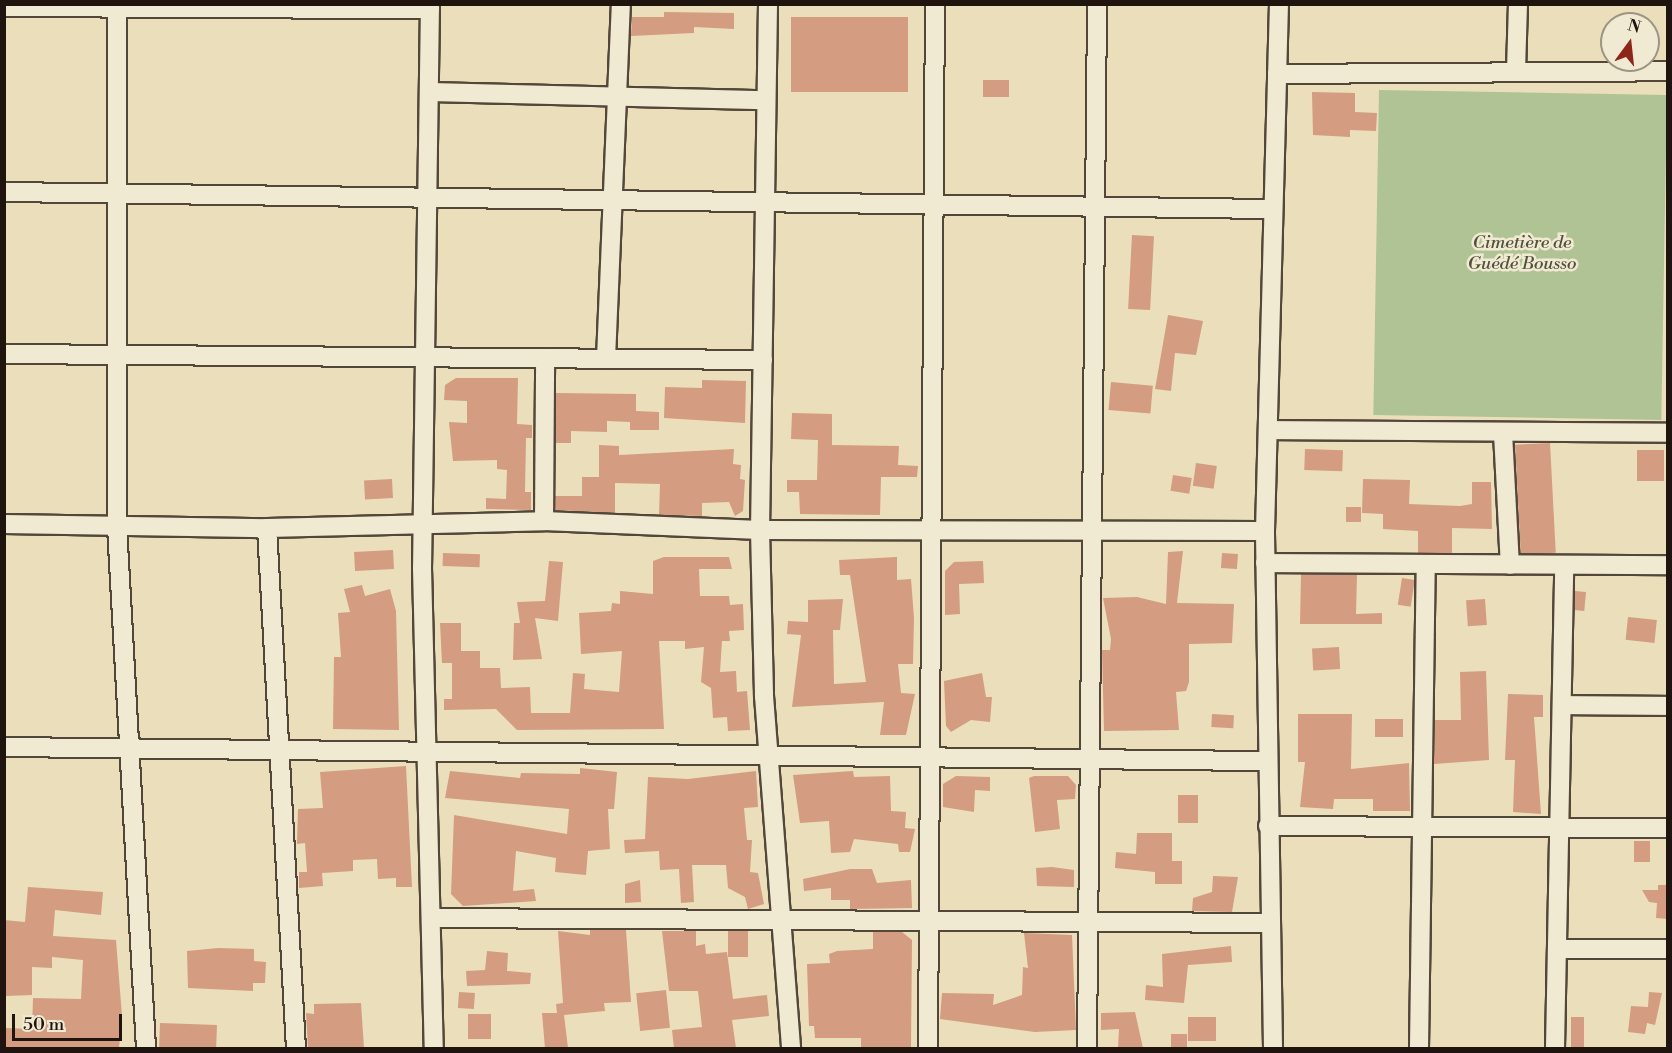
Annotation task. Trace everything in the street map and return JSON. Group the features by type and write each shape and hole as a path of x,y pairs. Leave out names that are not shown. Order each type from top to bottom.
{"street":[{"path":"606,359 621,4"},
{"path":"768,4 760,530 769,755 784,920 791,1048"},
{"path":"928,1048 936,4"},
{"path":"1087,1048 1097,4"},
{"path":"1273,1048 1266,761 1265,531 1279,4"},
{"path":"1516,71 1518,4"},
{"path":"117,5 117,526 146,1048"},
{"path":"4,7 117,5 430,7 422,522 434,1048"},
{"path":"1277,74 1668,71"},
{"path":"429,92 766,100"},
{"path":"4,192 1274,209"},
{"path":"4,354 763,360"},
{"path":"544,521 545,358"},
{"path":"1268,430 1668,433"},
{"path":"1503,433 1510,565"},
{"path":"4,524 267,528 422,522 544,521 760,530 1092,533 1265,531"},
{"path":"267,528 296,1048"},
{"path":"1265,563 1668,565"},
{"path":"1419,1048 1426,564"},
{"path":"1555,1048 1559,949 1564,565"},
{"path":"1562,705 1668,706"},
{"path":"4,747 1266,761"},
{"path":"1268,826 1668,828"},
{"path":"432,918 1270,923"},
{"path":"1559,949 1668,949"}],"green space":[{"name":"Cimetière de Guédé Bousso","path":"1379,90 1667,95 1661,420 1373,415"}],"building":[{"path":"664,12 734,13 734,29 694,27 694,33 631,36 632,17 664,17"},
{"path":"791,17 908,17 908,92 791,92"},
{"path":"983,80 1009,80 1009,97 983,97"},
{"path":"1312,92 1355,93 1355,112 1377,113 1376,131 1350,130 1350,137 1313,135"},
{"path":"1132,235 1154,236 1150,310 1128,309"},
{"path":"1168,315 1203,321 1196,355 1175,353 1171,391 1155,389"},
{"path":"456,378 518,378 517,424 532,425 532,438 526,438 525,492 531,492 531,510 486,509 486,498 506,499 507,470 497,469 497,460 453,461 449,422 467,423 467,401 444,400 445,385"},
{"path":"702,380 746,381 745,423 664,418 665,387 702,388"},
{"path":"1111,382 1153,386 1150,414 1109,410"},
{"path":"556,393 636,394 636,411 659,412 659,430 630,430 630,422 607,421 607,432 571,431 571,443 556,443"},
{"path":"792,413 832,414 832,445 899,446 898,465 918,466 917,477 881,477 880,515 800,514 799,492 787,492 787,480 817,480 818,440 791,439"},
{"path":"1550,443 1556,553 1521,555 1515,445"},
{"path":"599,445 619,446 619,455 734,449 733,464 741,465 740,479 745,480 743,511 735,516 729,502 702,503 702,516 659,515 660,484 615,483 615,513 555,510 555,496 582,496 582,477 599,477"},
{"path":"1305,449 1343,450 1342,471 1304,470"},
{"path":"1637,450 1664,450 1664,481 1637,481"},
{"path":"1196,463 1217,466 1214,489 1193,486"},
{"path":"1173,475 1192,478 1189,494 1170,491"},
{"path":"392,479 393,498 365,499 364,480"},
{"path":"1363,479 1410,480 1409,504 1460,506 1472,504 1472,482 1491,482 1492,529 1452,528 1452,553 1418,553 1418,531 1383,529 1383,514 1362,513"},
{"path":"1346,507 1361,507 1361,522 1346,522"},
{"path":"393,550 394,569 355,571 354,552"},
{"path":"1183,551 1177,603 1234,604 1232,643 1189,644 1189,682 1186,691 1176,692 1179,730 1104,731 1102,650 1110,650 1111,639 1103,598 1137,597 1166,604 1168,552"},
{"path":"443,553 480,554 480,567 443,566"},
{"path":"1222,553 1238,554 1237,569 1221,568"},
{"path":"664,557 729,557 732,569 699,569 700,596 729,596 730,605 743,604 744,630 729,631 730,641 722,641 720,672 736,671 737,692 747,691 750,730 728,731 727,717 713,718 711,688 701,682 704,647 685,649 685,641 659,641 664,729 517,730 496,709 444,710 444,699 452,699 452,663 442,663 440,623 461,623 461,651 480,651 480,668 500,668 501,688 530,687 531,713 570,713 573,673 585,674 584,689 619,692 622,651 581,654 579,613 611,611 612,603 620,604 620,591 653,594 653,561"},
{"path":"897,557 897,580 911,579 914,618 913,664 898,664 901,693 915,694 906,735 880,735 884,702 792,707 801,635 787,634 788,621 808,622 808,600 843,599 840,630 833,630 834,684 866,682 850,575 840,575 839,560"},
{"path":"549,561 563,562 558,621 535,618 542,659 513,660 514,623 520,623 517,602 545,601"},
{"path":"983,561 984,583 959,584 960,614 945,615 945,571 954,562"},
{"path":"1301,574 1357,575 1356,614 1382,613 1382,624 1300,624"},
{"path":"1402,578 1415,580 1411,607 1398,605"},
{"path":"362,585 365,596 390,589 396,611 399,730 333,729 334,657 341,657 338,613 350,612 344,589"},
{"path":"1575,591 1586,592 1584,611 1573,610"},
{"path":"1485,599 1487,625 1468,626 1466,600"},
{"path":"1628,617 1657,620 1654,643 1626,640"},
{"path":"1339,647 1340,669 1313,670 1312,648"},
{"path":"1486,671 1489,760 1434,764 1435,720 1461,720 1460,672"},
{"path":"982,673 986,697 992,697 990,722 971,720 951,732 946,726 944,681"},
{"path":"1508,694 1543,695 1543,717 1534,717 1541,814 1513,812 1515,760 1505,760"},
{"path":"1212,714 1234,715 1233,728 1211,727"},
{"path":"1298,714 1352,714 1351,769 1409,763 1410,811 1373,811 1373,799 1334,799 1333,809 1300,807 1305,762 1298,762"},
{"path":"1375,719 1403,719 1403,737 1375,737"},
{"path":"406,766 412,887 396,887 396,878 378,879 377,859 353,860 353,871 322,873 323,886 299,888 299,872 307,872 305,843 297,844 298,809 323,808 320,772"},
{"path":"580,768 617,772 614,809 608,809 610,849 588,851 586,875 555,872 556,858 516,851 513,891 534,889 536,901 463,906 451,894 454,815 567,834 569,809 445,798 450,771 520,778 521,773 580,774"},
{"path":"756,771 758,807 744,808 747,840 752,840 750,872 758,873 764,904 748,909 745,897 728,888 726,865 692,865 694,902 681,903 679,869 660,870 659,851 625,853 624,840 645,839 648,777 688,779"},
{"path":"853,771 854,777 890,776 891,811 906,812 905,828 915,829 910,852 899,852 898,844 854,839 850,852 831,853 829,821 800,823 793,775"},
{"path":"956,776 990,777 990,791 975,790 974,812 943,807 943,784"},
{"path":"1068,776 1076,785 1075,799 1057,800 1060,829 1035,832 1029,778"},
{"path":"1178,795 1198,795 1198,823 1178,823"},
{"path":"1137,833 1172,833 1172,861 1182,861 1182,884 1155,884 1155,872 1115,868 1116,852 1136,854"},
{"path":"1634,841 1650,841 1650,862 1634,862"},
{"path":"1052,867 1074,870 1074,887 1037,886 1036,868"},
{"path":"850,869 872,869 877,883 911,880 912,908 850,909 850,900 831,900 831,888 804,891 803,879"},
{"path":"1213,876 1238,877 1232,912 1192,911 1193,898 1212,892"},
{"path":"640,880 641,902 625,903 625,884"},
{"path":"1658,885 1668,885 1668,919 1656,918 1657,903 1649,902 1642,890 1658,890"},
{"path":"28,887 103,892 101,915 55,910 53,936 116,940 122,1016 119,1048 6,1048 6,1028 32,1029 33,998 81,999 83,960 52,957 52,968 32,967 32,995 5,996 4,920 25,922"},
{"path":"590,930 626,930 631,1002 604,1003 605,1011 564,1015 568,1048 545,1048 542,1013 557,1013 556,1004 563,1003 558,931 590,935"},
{"path":"662,931 696,931 696,946 705,944 706,954 727,952 733,999 767,995 769,1016 732,1020 736,1048 674,1048 672,1030 702,1027 698,991 669,991"},
{"path":"728,931 748,931 748,957 728,957"},
{"path":"873,932 902,932 912,940 911,1048 861,1048 861,1038 815,1038 814,1026 809,1026 807,964 830,963 829,954 837,951 873,949"},
{"path":"1024,933 1072,935 1076,1030 1035,1032 940,1019 942,993 994,994 993,1005 1022,995 1023,967 1028,968"},
{"path":"1231,946 1232,962 1188,965 1184,1003 1145,1000 1146,985 1163,987 1162,954"},
{"path":"218,948 254,949 254,961 266,962 265,983 253,983 253,991 188,988 187,951"},
{"path":"487,951 508,953 507,971 531,973 530,984 467,986 466,971 485,970"},
{"path":"666,990 670,1028 640,1031 636,993"},
{"path":"459,992 475,993 474,1009 458,1008"},
{"path":"1649,992 1662,993 1655,1025 1647,1023 1645,1034 1628,1032 1631,1006 1648,1007"},
{"path":"361,1003 364,1048 308,1048 306,1013 314,1014 314,1004"},
{"path":"1135,1012 1143,1048 1118,1048 1119,1029 1101,1030 1101,1013"},
{"path":"468,1014 491,1014 491,1039 468,1039"},
{"path":"1188,1017 1216,1017 1216,1041 1188,1041"},
{"path":"1571,1017 1584,1017 1584,1048 1571,1048"},
{"path":"160,1023 217,1025 216,1048 159,1048"},
{"path":"1171,1034 1187,1034 1187,1048 1171,1048"}]}
